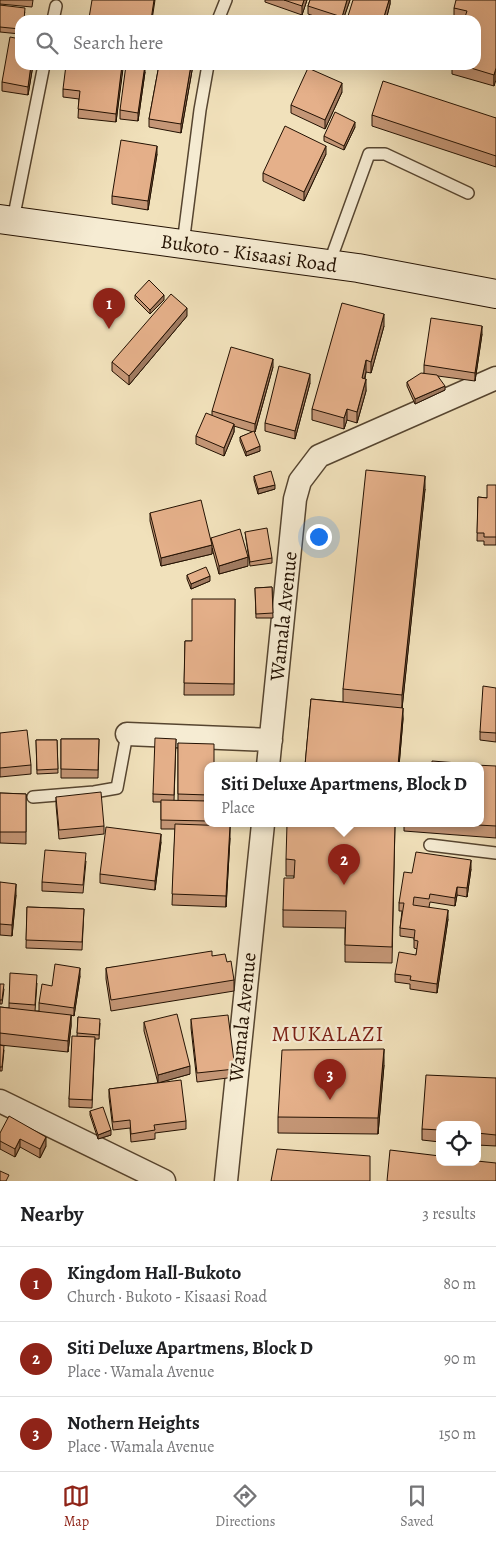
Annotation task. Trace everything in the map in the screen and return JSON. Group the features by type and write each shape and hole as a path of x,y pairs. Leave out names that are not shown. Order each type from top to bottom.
{"main road":[{"name":"Bukoto - Kisaasi Road","path":"6,220 329,264 496,294"}],"street":[{"name":"Wamala Avenue","path":"268,762 294,509 300,481 319,456 496,378"},
{"path":"127,734 271,740"},
{"name":"Wamala Avenue","path":"226,1181 262,827"},
{"path":"0,1101 164,1181"}],"lane":[{"path":"220,15 226,0"},
{"path":"54,15 56,6"},
{"path":"6,220 43,70"},
{"path":"182,244 207,70"},
{"path":"329,264 370,154 385,154 468,192"},
{"path":"33,796 94,792 118,788 127,734"},
{"path":"430,845 496,853"}],"building":[{"path":"92,0 154,0 152,15 90,15"},
{"path":"284,0 304,0 302,6"},
{"path":"310,0 347,0 343,15 336,15 308,6"},
{"path":"353,0 389,0 384,15 348,15"},
{"path":"456,0 496,0 496,68 494,75 478,70 481,70 481,15 466,15 467,11 454,8"},
{"path":"0,5 25,8 24,15 15,15 15,28 0,27"},
{"path":"10,37 15,38 15,70 30,70 28,87 2,82"},
{"path":"65,70 121,70 116,114 78,109 80,91 63,89"},
{"path":"125,70 144,70 138,113 120,110"},
{"path":"158,70 190,70 181,124 149,119"},
{"path":"307,70 313,70 342,83 325,120 291,105"},
{"path":"383,81 496,118 496,156 372,115"},
{"path":"335,112 355,122 344,146 324,136"},
{"path":"285,126 326,146 304,192 263,173"},
{"path":"121,140 157,146 148,201 112,196"},
{"path":"149,280 164,295 150,310 135,295"},
{"path":"171,294 187,308 129,376 112,362"},
{"path":"342,303 384,314 371,362 366,360 362,378 366,379 357,412 347,409 344,418 312,409"},
{"path":"431,318 482,326 475,373 424,365"},
{"path":"231,347 273,359 255,424 212,411"},
{"path":"279,366 310,374 295,431 265,423"},
{"path":"421,373 437,375 445,386 415,399 407,382"},
{"path":"206,413 234,424 224,448 196,436"},
{"path":"254,431 260,446 246,452 240,437"},
{"path":"366,470 425,476 402,695 343,689"},
{"path":"271,471 275,485 258,489 254,476"},
{"path":"487,485 496,485 496,537 484,537 484,533 477,533 478,497 487,498"},
{"path":"201,500 212,545 161,558 150,513"},
{"path":"267,528 272,558 250,562 245,532"},
{"path":"240,529 248,557 219,566 211,538"},
{"path":"206,567 210,576 191,584 187,575"},
{"path":"272,587 273,613 256,614 255,588"},
{"path":"192,599 235,599 234,684 184,683 185,641 192,641"},
{"path":"483,686 496,688 496,733 480,732"},
{"path":"311,699 403,708 398,762 305,762"},
{"path":"27,730 31,765 0,768 0,733"},
{"path":"155,738 176,739 174,795 153,794"},
{"path":"61,739 99,739 98,770 61,769"},
{"path":"36,740 57,740 58,769 37,770"},
{"path":"178,743 214,744 214,762 204,762 204,795 178,794"},
{"path":"484,765 496,766 496,826 484,825"},
{"path":"101,792 104,826 59,830 56,797"},
{"path":"0,793 26,794 26,832 0,832"},
{"path":"161,800 204,801 204,821 161,820"},
{"path":"175,824 230,827 226,896 172,894"},
{"path":"106,827 161,834 155,881 100,874"},
{"path":"287,827 395,827 392,947 345,945 346,911 283,910 284,878 294,878 295,860 286,859"},
{"path":"45,850 86,853 83,885 42,882"},
{"path":"416,852 471,860 467,888 457,887 455,898 430,894 429,899 414,897 413,905 448,910 437,984 410,980 411,976 395,974 399,952 416,955 418,941 414,940 415,930 400,928 404,903 399,903 404,872 412,873"},
{"path":"0,882 16,884 12,925 0,924"},
{"path":"27,907 84,909 82,942 26,940"},
{"path":"212,951 212,956 225,954 227,962 231,961 234,980 111,1000 106,968"},
{"path":"55,964 80,968 74,1008 39,1003 42,984 52,986"},
{"path":"10,973 37,975 35,1005 9,1003"},
{"path":"0,984 4,984 2,1000 0,1000"},
{"path":"0,1007 71,1015 68,1041 0,1033"},
{"path":"177,1014 190,1066 158,1075 144,1022"},
{"path":"228,1015 235,1069 197,1073 191,1019"},
{"path":"78,1017 100,1019 99,1035 77,1033"},
{"path":"72,1036 95,1037 92,1100 69,1099"},
{"path":"0,1045 4,1046 2,1067 0,1067"},
{"path":"384,1049 378,1118 278,1117 282,1050"},
{"path":"426,1075 496,1078 496,1135 481,1133 481,1121 436,1121 436,1130 422,1129"},
{"path":"181,1080 186,1121 154,1125 155,1130 131,1134 130,1120 113,1122 109,1089"},
{"path":"103,1107 111,1130 98,1135 90,1111"},
{"path":"9,1116 46,1137 40,1149 20,1139 15,1149 0,1141 0,1133"},
{"path":"277,1149 370,1156 370,1181 271,1181"},
{"path":"390,1150 436,1156 436,1166 481,1166 481,1161 496,1163 496,1181 387,1181"},
{"path":"0,1171 9,1175 6,1181 0,1181"}],"place":[{"name":"Kingdom Hall-Bukoto","path":"109,329"},
{"name":"Siti Deluxe Apartmens, Block D","path":"344,885"},
{"name":"Nothern Heights","path":"330,1100"}],"district":[{"name":"MUKALAZI","path":"328,1033"}]}
